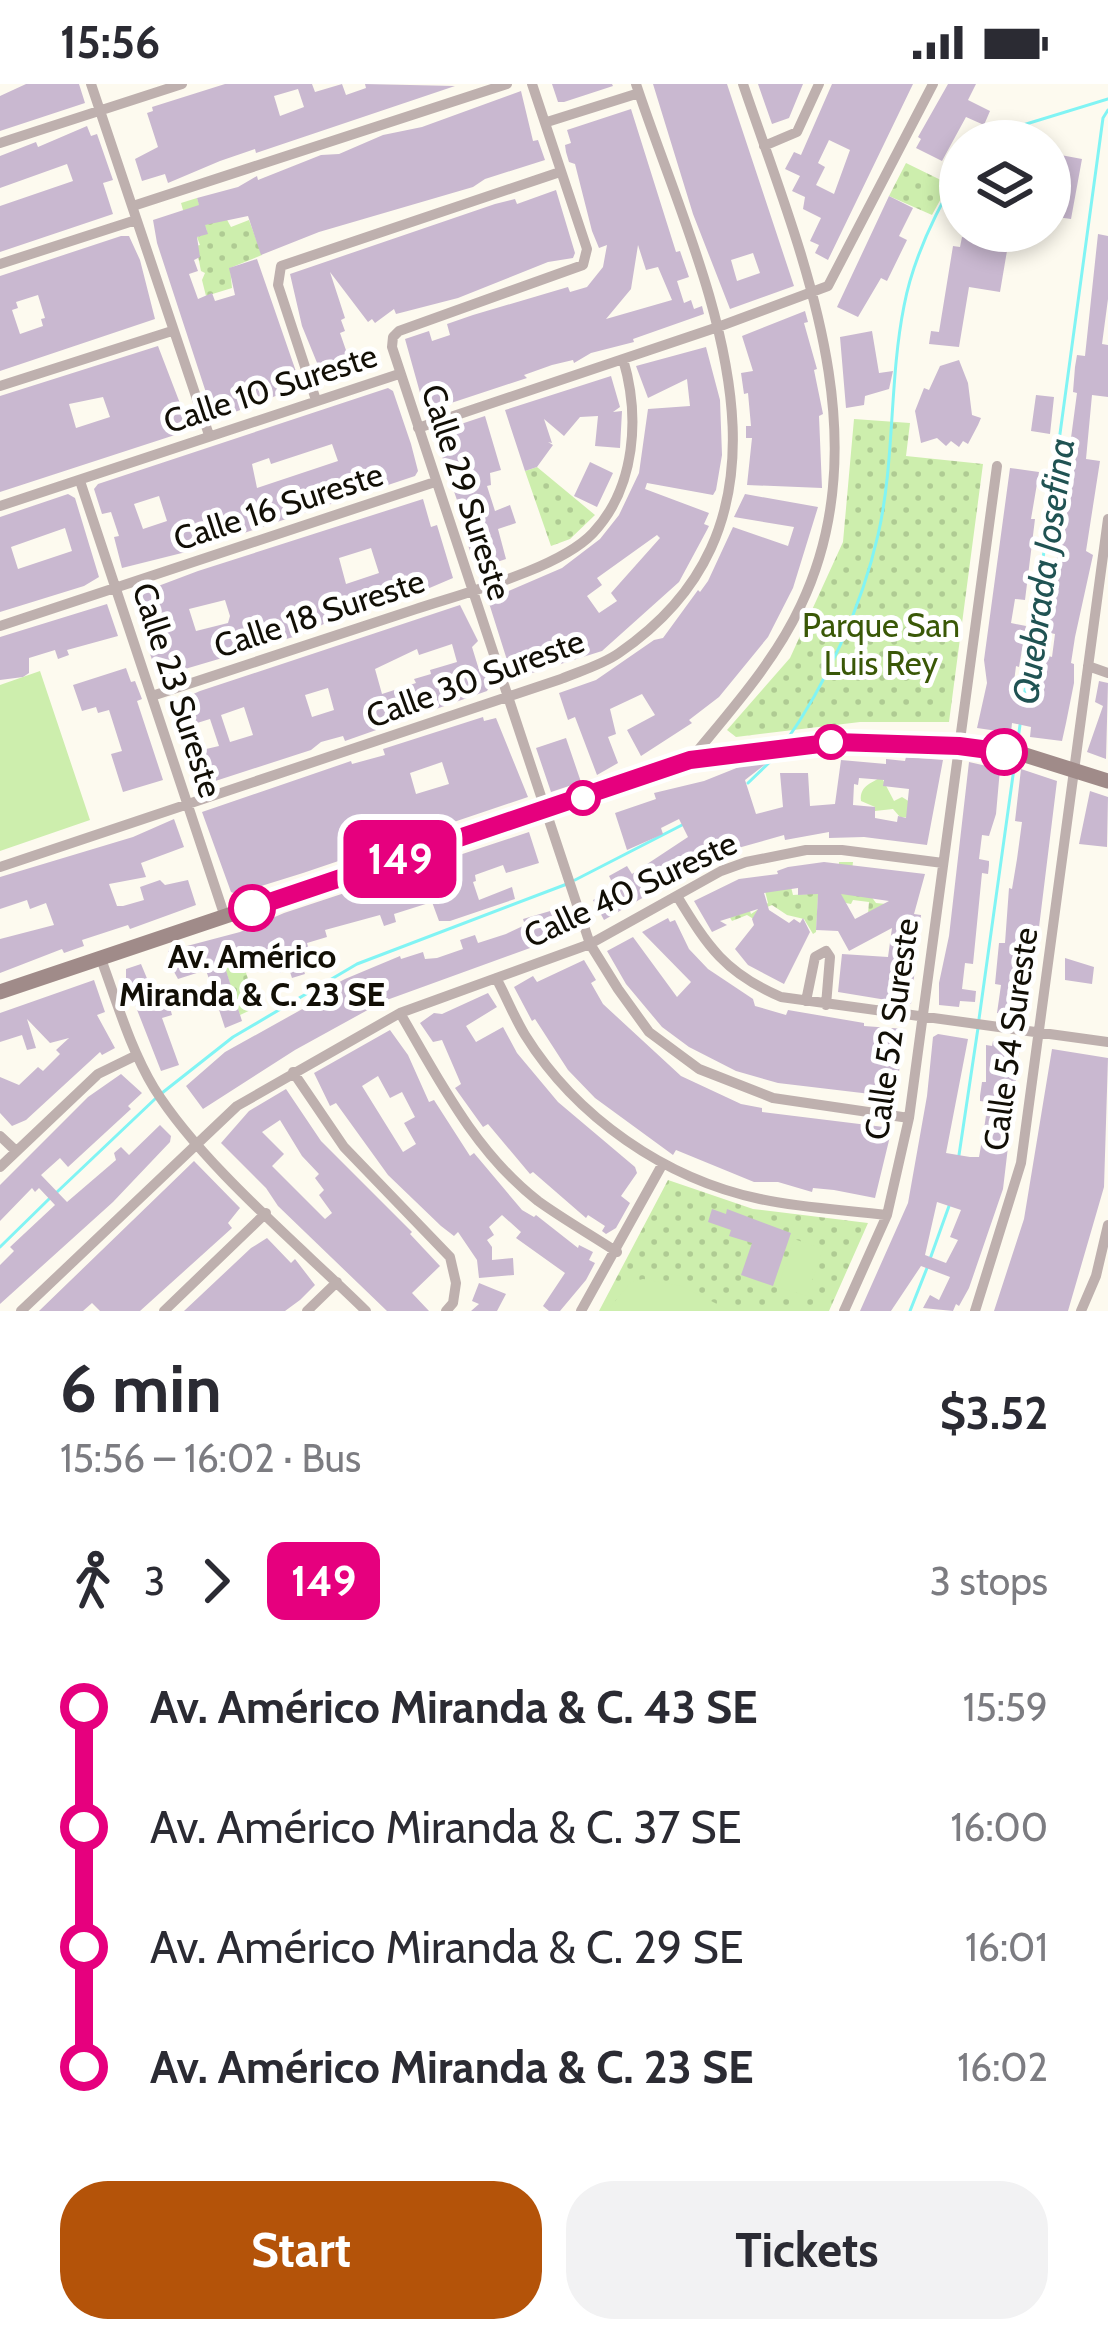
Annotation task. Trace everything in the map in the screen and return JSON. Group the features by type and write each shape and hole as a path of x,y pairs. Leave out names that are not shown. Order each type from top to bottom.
{"street":[{"path":"91,84 208,436"},
{"path":"0,143 182,84"},
{"path":"133,206 507,84"},
{"path":"316,400 278,285 279,270 291,260 560,172 532,84"},
{"path":"690,760 772,658 802,604 826,540 836,427 815,294 743,84"},
{"path":"764,146 796,133 819,84"},
{"path":"418,428 829,286 934,84"},
{"path":"547,122 638,88"},
{"name":"Calle 30 Sureste","path":"0,867 507,698 616,656 662,619 703,566 722,524 736,456 733,396 718,327 638,88"},
{"name":"Calle 10 Sureste","path":"0,506 400,374 392,346 400,331 579,266 587,249 560,172"},
{"path":"0,265 136,220"},
{"path":"0,386 172,331"},
{"name":"Calle 18 Sureste","path":"152,696 563,556 596,530 615,498 632,447 631,392 623,359"},
{"name":"Calle 29 Sureste","path":"400,374 590,944 649,1032 699,1070 773,1098 908,1118"},
{"name":"Calle 52 Sureste","path":"844,1311 887,1215 908,1118 997,466"},
{"name":"Calle 23 Sureste","path":"80,481 225,917"},
{"name":"Calle 16 Sureste","path":"0,626 436,482"},
{"name":"Calle 54 Sureste","path":"975,1311 1021,1163 1105,570 1108,519"},
{"path":"1088,667 1108,674"},
{"path":"0,992 690,760 800,744 959,746 1025,755 1108,781"},
{"name":"Calle 40 Sureste","path":"21,1311 237,1106 400,1012 590,944 746,862 806,850 842,850 943,862"},
{"path":"677,896 709,950 740,977 781,997 1108,1042"},
{"path":"806,1001 814,957 826,951 830,957 826,1005"},
{"path":"101,959 137,1055 165,1102 196,1142 366,1311"},
{"path":"496,977 525,1035 557,1078 613,1132 662,1165 757,1199 887,1215"},
{"path":"400,1012 458,1115 499,1162 536,1199 616,1252"},
{"path":"0,1167 98,1074 137,1055"},
{"path":"293,1072 344,1147 450,1257 456,1283 453,1303 446,1311"},
{"path":"0,1136 16,1151"},
{"path":"581,1311 662,1165"},
{"path":"164,1311 266,1213"},
{"path":"1081,1311 1096,1276 1108,1225"},
{"path":"307,1311 337,1282"}],"green space":[{"path":"906,163 939,179 939,202 932,215 889,196"},
{"path":"197,198 206,224 226,218 231,227 249,220 262,255 230,268 232,288 206,296 196,246 206,228 181,203"},
{"name":"Parque San Luis Rey","path":"854,419 910,423 906,456 983,464 949,722 860,722 736,737 727,730 790,658 843,542"},
{"path":"537,467 595,515 570,539 551,546 525,471"},
{"path":"40,671 90,820 0,851 0,685"},
{"path":"881,776 894,801 902,797 910,802 911,818 900,817 893,809 875,811 861,801 865,787"},
{"path":"839,862 853,862 852,870 876,903 886,904 868,914 869,902 853,900 851,904 818,897 813,934 804,919 772,905 757,921 747,915 732,921 723,905 739,879 751,914 768,903 762,879 791,887 793,895 838,892"},
{"path":"241,957 257,1007 240,1015 224,965"},
{"path":"668,1180 753,1209 868,1223 829,1311 599,1311"},
{"path":"794,1239 823,1249 807,1296 778,1287"},
{"path":"643,1279 681,1286 731,1311 607,1311 631,1282"}],"building":[{"path":"26,84 79,84 85,103 0,131 0,96"},
{"path":"225,84 312,84 315,92 342,84 346,95 366,88 365,84 455,86 256,153 255,149 168,183 165,174 142,181 135,159 158,147 147,113 152,107","holes":["298,89 304,107 280,116 274,96"]},
{"path":"552,84 612,84 613,86 558,102"},
{"path":"653,84 727,84 794,286 730,309 693,214","holes":["753,253 760,273 737,281 731,260"]},
{"path":"758,84 803,84 789,118 772,124"},
{"path":"832,84 913,84 828,260 815,253 819,245 810,241 821,218 803,209 805,197 792,191 800,176 785,169 794,152 801,155","holes":["829,140 850,150 834,194 816,185 825,167 818,163"]},
{"path":"948,84 976,84 968,100 990,111 986,120 939,120 939,160 916,148"},
{"path":"521,91 533,141 538,140 545,160 261,255 248,216 205,225 208,234 197,237 200,257 194,260 198,271 189,274 198,299 212,293 215,301 235,295 229,268 257,259 301,386 215,420 153,220 199,205 197,198 238,187 257,176 258,180 321,155 339,154"},
{"path":"631,109 676,252 680,251 689,277 677,281 684,303 691,300 694,309 702,306 704,314 574,363 552,365 436,408 424,407 405,339 429,331 432,341 450,335 447,324 568,287 570,292 587,287 603,267 607,245 599,248 592,231 575,164 566,152 565,145 571,143 567,130","holes":["638,245 646,270 658,267 672,300 606,319 631,289"]},
{"path":"87,126 91,136 97,134 113,180 103,183 113,214 0,252 0,206 73,181 67,164 0,188 0,156 36,142 38,147"},
{"path":"1071,157 1082,159 1071,219"},
{"path":"556,190 573,258 548,262 458,298 396,314 394,309 375,323 368,322 330,272 345,318 341,320 345,331 340,333 348,356 343,357 345,370 322,375 302,326 290,274 495,204 515,199 517,204"},
{"path":"889,196 913,208 899,236 907,240 887,281 881,278 858,317 837,307"},
{"path":"1098,234 1108,236 1102,344 1108,345 1108,397 1092,395 1086,459 1100,461 1086,551 1093,555 1075,637 1074,683 1062,741 1030,737 1031,727 1012,723 1011,733 977,728 987,683 984,660 1010,468 1039,472 1025,600 1015,599 1011,623 1026,626 1016,666 1016,695 1037,698 1045,655 1052,657 1055,634 1046,632 1048,621 1041,620 1051,575 1055,576 1067,483 1073,477 1076,454 1069,453 1077,393 1073,392 1075,367 1077,355 1085,356"},
{"path":"129,236 155,319 0,371 0,276","holes":["38,295 45,318 41,319 43,326 20,334 12,310 18,308 16,302"]},
{"path":"952,252 1007,252 1000,292 969,287 959,347 929,344 931,331 939,332"},
{"path":"805,311 823,414 819,416 822,488 747,485 752,438 746,438 746,426 751,426 741,373 753,371 742,336"},
{"path":"872,331 879,373 893,371 889,389 865,396 864,405 846,408 840,337"},
{"path":"158,346 186,428 0,492 0,396","holes":["103,397 110,417 76,428 69,404"]},
{"path":"706,347 720,400 722,455 716,490 713,495 647,483 645,489 709,513 704,524 709,526 679,582 602,651 513,679 488,600 562,568 600,539 619,515 639,473 648,409 690,406 687,379 648,398 636,366","holes":["657,535 660,538 611,593 617,601 599,613 587,596 602,585 597,578"]},
{"path":"959,360 972,415 981,418 978,425 968,444 963,441 959,447 951,441 946,446 937,438 921,443 915,411 924,388 929,390 940,366"},
{"path":"611,376 620,407 613,412 622,411 620,448 595,446 598,416 580,417 564,436 544,419 552,443 548,442 553,445 537,467 525,471 505,410"},
{"path":"388,388 393,391 418,471 415,476 190,551 122,568 114,537 119,536 111,512 102,514 94,489","holes":["332,444 338,461 257,488 252,464 269,458 271,464","159,496 167,521 143,529 134,504"]},
{"path":"1036,395 1054,397 1050,434 1031,431"},
{"path":"485,416 501,470 490,473 491,485 487,486 495,511 510,505 516,523 498,529 506,559 476,569 434,433"},
{"path":"590,462 613,473 597,507 574,496"},
{"path":"68,494 75,498 99,577 0,612 0,517","holes":["65,528 72,551 18,569 11,547"]},
{"path":"745,494 818,507 793,588 768,637 719,697 689,720 692,723 641,756 627,730 655,715 642,694 610,709 616,734 608,737 618,763 597,775 575,717 568,720 559,693 596,680 663,638 708,581 733,527 788,546 794,527 734,517"},
{"path":"423,499 431,527 437,525 453,578 300,635 158,677 137,594","holes":["371,548 379,573 346,584 339,558","225,600 228,623 196,631 189,609"]},
{"path":"107,604 118,636 67,650 69,655 58,659 55,650 29,658 29,673 0,680 0,637"},
{"path":"460,605 478,641 472,647 480,673 485,671 490,685 487,691 345,741 343,736 321,742 311,750 200,786 189,753 219,746 210,719 181,728 173,703","holes":["452,644 457,662 382,694 375,669 417,649 419,655","328,688 334,710 312,717 305,695","244,707 253,735 230,742 221,715"]},
{"path":"126,668 142,699 137,701 163,780 123,792 111,754 122,751 109,710 82,711 73,685"},
{"path":"1099,681 1108,683 1106,759 1087,752 1103,706 1095,702"},
{"path":"483,717 484,721 496,718 528,797 303,873 231,892 202,812 351,761 385,755 383,749","holes":["442,762 449,784 416,794 410,773"]},
{"path":"566,738 581,782 551,792 536,748"},
{"path":"906,757 943,760 927,845 829,838 829,832 785,840 784,835 738,848 604,920 593,900 615,888 609,876 627,866 632,874 688,837 679,819 661,828 663,834 627,850 615,813 656,799 654,793 744,765 767,763 745,780 756,814 783,807 780,773 808,773 810,806 835,804 841,760 905,761","holes":["859,778 884,780 883,786 909,789 906,818 898,816 897,822 875,818 875,807 853,805"]},
{"path":"969,762 1000,769 996,814 989,836 982,835 979,859 989,865 988,874 982,873 973,964 965,963 962,989 976,991 975,1002 960,1001 959,1007 939,1005 939,983"},
{"path":"1021,769 1057,781 1033,976 1021,1016 997,1013 1001,985 995,984 1022,822 1015,821"},
{"path":"1090,791 1108,797 1107,847 1079,844"},
{"path":"174,819 184,847 141,863 146,877 109,884 117,906 123,906 144,900 140,887 160,880 165,885 188,880 196,905 82,940 84,946 64,953 62,949 0,973 0,939 54,925 46,903 30,909 27,900 0,909 0,877 133,837"},
{"path":"529,832 539,863 506,873 503,865 475,875 473,882 479,900 512,887 515,899 450,921 439,921 432,902 394,914 396,922 384,926 380,915 325,930 327,937 307,943 309,950 298,954 305,974 292,978 289,969 279,973 272,952 224,964 242,1021 225,1028 206,970 178,979 173,970 168,951 240,932"},
{"path":"824,862 925,874 914,914 921,915 911,1004 838,992 842,954 888,957 892,928 849,951 838,931 816,930 818,894 798,895 798,888 764,893 769,910 789,923 794,919 800,923 803,918 810,932 784,984 748,965 735,949 754,925 758,909 720,921 727,925 712,932 694,901 739,879 778,874 788,867","holes":["841,894 889,901 855,919"]},
{"path":"557,909 566,935 384,1001 203,1109 186,1086 225,1052 333,992 330,987 345,979 400,956 423,952 425,959 437,958 463,949 460,940 475,935 478,943 525,925 523,919"},
{"path":"668,918 675,920 689,949 708,969 753,999 755,1006 786,1015 788,1010 864,1026 905,1029 895,1100 778,1083 736,1071 662,1027 626,984 607,951 633,937 677,997 691,982 642,932"},
{"path":"1065,958 1094,967 1092,984 1065,980"},
{"path":"584,960 603,1004 681,1076 741,1104 762,1108 762,1112 892,1128 875,1198 754,1182 676,1150 673,1155 595,1098 532,1021 514,987 533,976 537,982"},
{"path":"141,964 156,1000 161,999 163,1006 169,1004 172,1015 162,1018 179,1065 161,1071 134,1002 129,1002 126,993 126,969"},
{"path":"94,980 105,1012 97,1015 115,1048 100,1052 26,1120 12,1126 0,1113 0,1077 19,1085 38,1067 43,1071 69,1038 50,1043 27,1019 36,1048 27,1050 22,1035 0,1042 0,1013"},
{"path":"488,993 497,1007 466,1026 476,1042 503,1027 517,1053 558,1102 635,1167 637,1173 621,1196 630,1203 616,1228 606,1234 605,1226 586,1218 530,1174 488,1124 483,1127 455,1088 461,1084 442,1040 433,1042 420,1023"},
{"path":"390,1030 408,1055 429,1102 434,1100 470,1156 474,1153 522,1210 536,1215 578,1248 593,1252 589,1260 595,1263 586,1280 560,1311 543,1306 565,1273 516,1238 521,1232 502,1215 489,1227 494,1235 487,1240 492,1260 513,1258 514,1275 479,1278 477,1260 458,1232 454,1236 441,1226 388,1175 336,1103 330,1106 314,1073","holes":["378,1076 390,1098 402,1092 415,1117 404,1123 416,1144 403,1152 362,1086"]},
{"path":"933,1037 968,1039 946,1153 970,1157 979,1157 988,1102 980,1101 982,1082 986,1082 986,1045 992,1046 993,1041 1020,1046 1003,1189 959,1306 953,1311 923,1308 930,1295 939,1300 950,1277 921,1266 891,1311 860,1311 908,1203","holes":["937,1202 961,1210 950,1237 958,1240 946,1263 925,1255"]},
{"path":"1052,1049 1108,1058 1104,1187 1068,1311 994,1311 1024,1219"},
{"path":"121,1074 142,1093 128,1106 131,1109 68,1167 60,1158 41,1175 67,1202 116,1160 114,1153 121,1147 129,1155 160,1125 171,1136 170,1142 113,1202 0,1304 0,1265 14,1251 10,1247 55,1205 39,1188 35,1192 32,1188 0,1221 0,1185 88,1097"},
{"path":"286,1089 321,1141 440,1266 412,1293 429,1311 387,1311 278,1206 221,1143 249,1111","holes":["280,1120 319,1174 315,1178 324,1190 319,1195 332,1213 325,1219 272,1166 284,1154 262,1132"]},
{"path":"194,1161 240,1208 228,1223 232,1228 140,1311 100,1311 92,1303 83,1311 39,1311"},
{"path":"712,1209 726,1214 727,1209 791,1233 773,1286 741,1275 752,1243 708,1222"},
{"path":"267,1238 291,1263 295,1259 315,1285 300,1300 285,1311 184,1311 251,1248"},
{"path":"479,1283 506,1294 497,1311 471,1311 479,1304 472,1301"}],"waterway":[{"path":"1039,120 1108,99"},
{"name":"Quebrada Josefina","path":"1024,698 1103,118 1108,110"},
{"path":"784,744 841,644 871,562 883,507 899,334 913,271 939,209"},
{"name":"Quebrada Josefina","path":"1017,746 1020,725"},
{"path":"748,783 775,757"},
{"name":"Quebrada Josefina","path":"979,1019 1015,761"},
{"path":"575,880 684,824"},
{"path":"162,1093 233,1037 357,964 567,884"},
{"name":"Quebrada Josefina","path":"959,1155 978,1028"},
{"path":"57,1192 155,1099"},
{"path":"0,1247 50,1198"},
{"name":"Quebrada Josefina","path":"930,1259 949,1206"},
{"name":"Quebrada Josefina","path":"910,1311 927,1268"}],"bus line":[{"name":"149","path":"252,908 690,760 836,742 1004,752"}],"place":[{"name":"Av. Américo Miranda & C. 23 SE","path":"252,908"}]}
